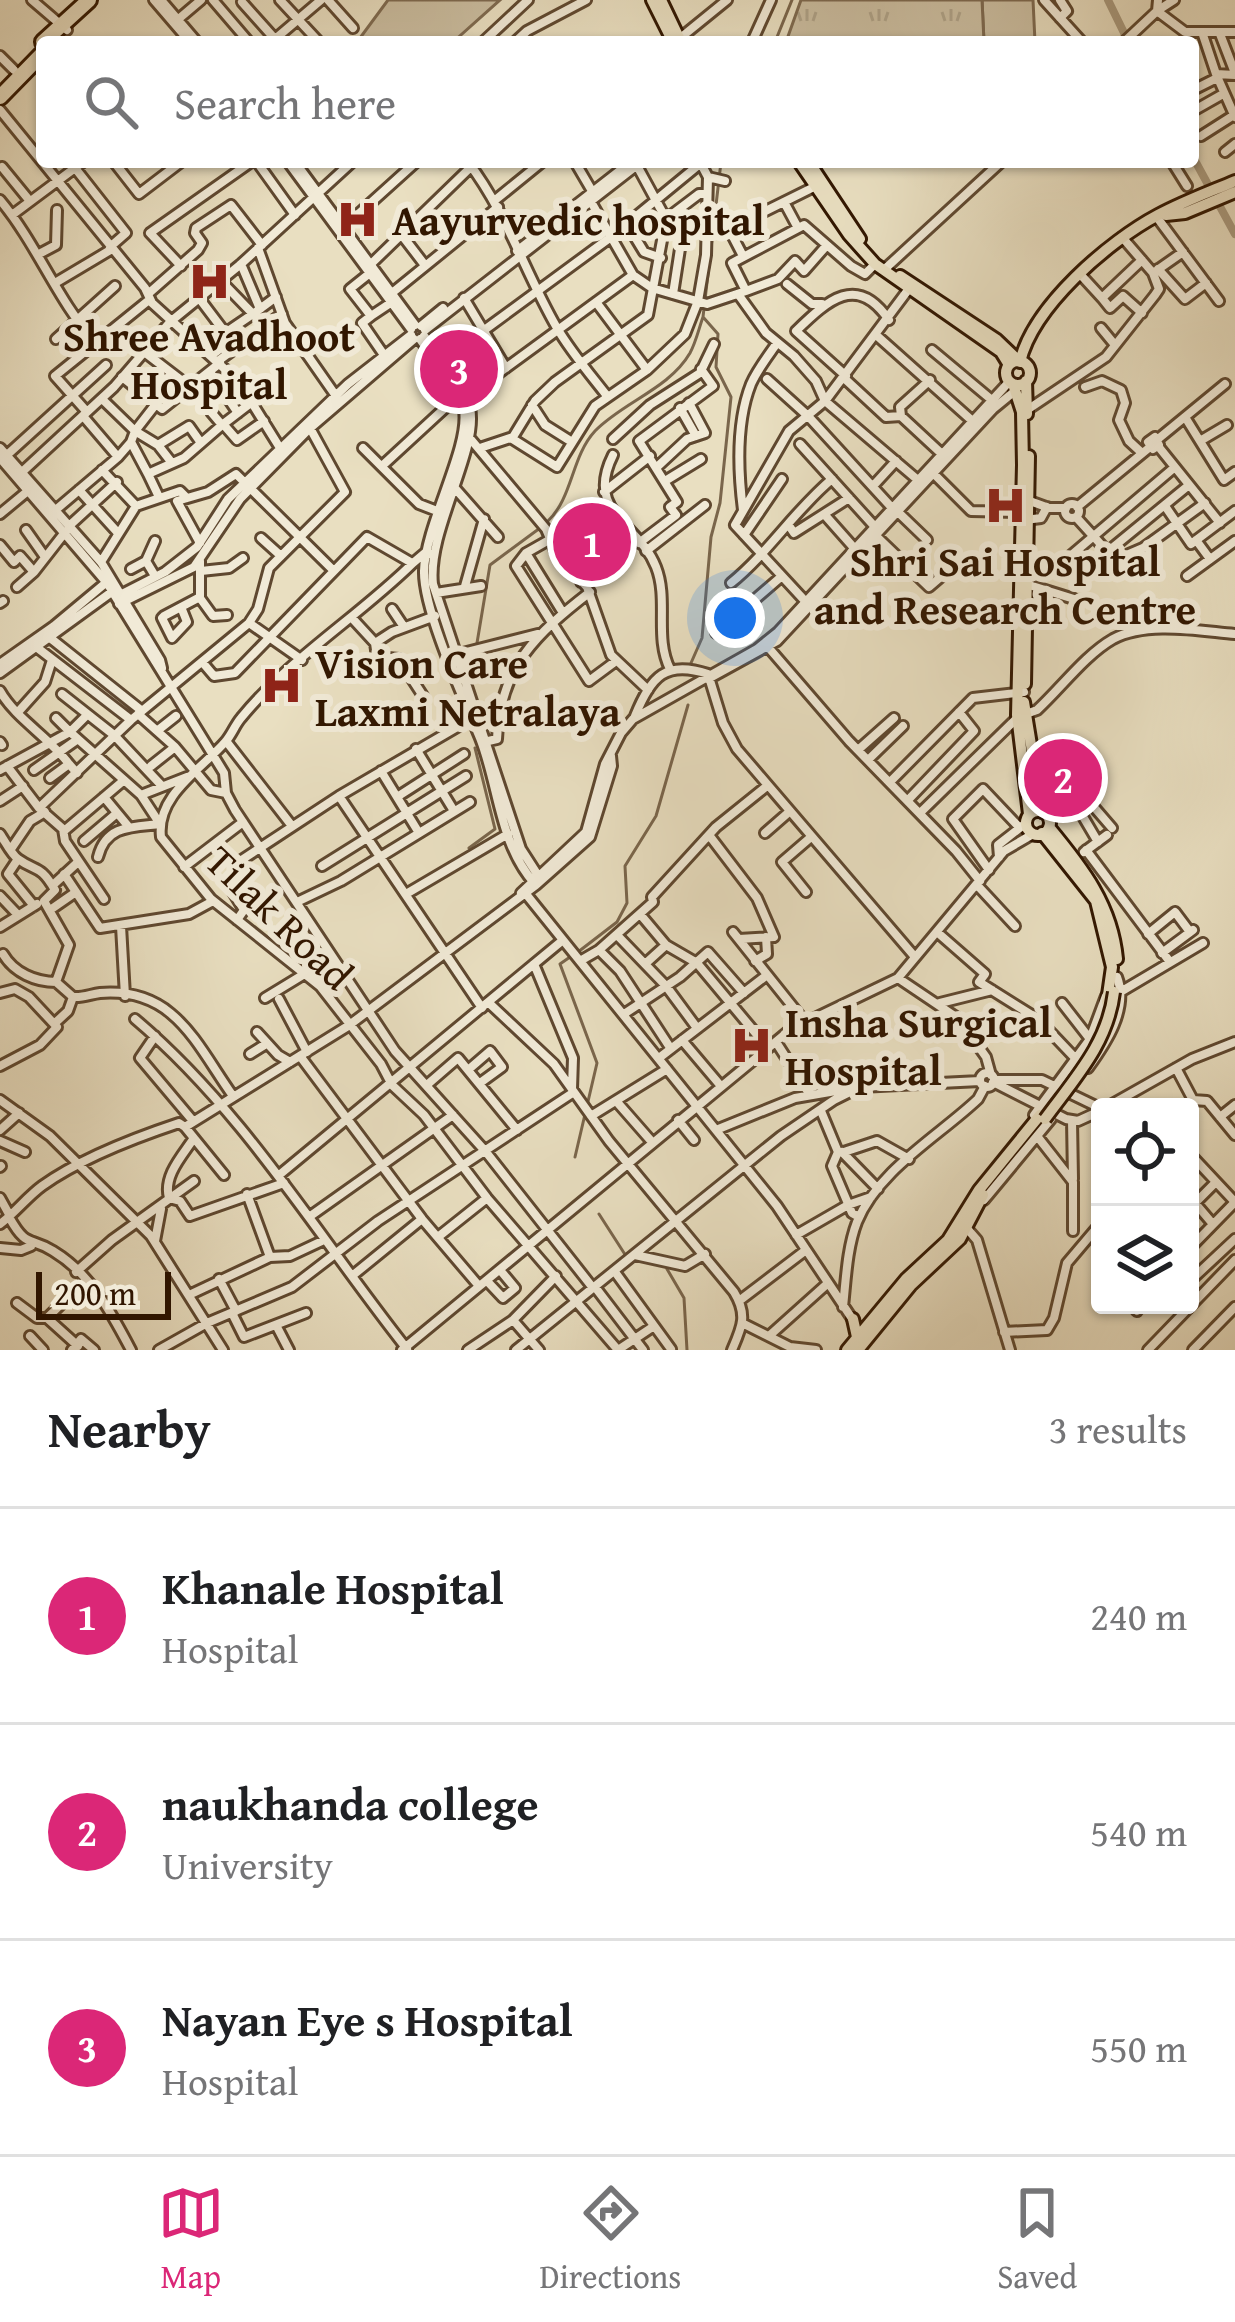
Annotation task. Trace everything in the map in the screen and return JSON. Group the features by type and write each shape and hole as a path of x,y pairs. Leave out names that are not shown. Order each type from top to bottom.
{"highway":[{"path":"58,36 89,0"},
{"path":"53,36 100,0"},
{"path":"0,85 36,50"},
{"path":"0,97 36,59"}],"main road":[{"path":"656,0 675,36"},
{"path":"803,168 853,241 908,290 1029,371 1016,385"},
{"path":"813,168 881,266 1000,342 1018,363"},
{"path":"865,1334 879,1312 961,1239 971,1212 1087,1052 1113,995 1112,967 1096,901 1036,823 1025,707 1027,410 1006,375 1018,363 1029,336 1079,274 1122,237 1156,215 1231,188"},
{"path":"1000,342 1029,336"},
{"path":"1016,385 1022,412 1029,585 1025,707"},
{"path":"971,1212 1109,1025 1117,977 1115,934 1108,913 1081,854 1036,823"},
{"path":"847,1350 915,1277"},
{"path":"850,1314 879,1312"},
{"path":"850,1314 865,1334"}],"street":[{"path":"32,0 64,28"},
{"path":"158,0 189,36"},
{"path":"176,22 201,0"},
{"path":"213,0 241,36"},
{"path":"280,0 313,36"},
{"path":"278,36 324,0 353,28"},
{"path":"489,36 528,0"},
{"path":"522,36 586,0"},
{"path":"755,36 771,0"},
{"path":"1044,0 1074,36"},
{"path":"1060,0 1067,11 1060,18"},
{"path":"1131,36 1158,5 1174,0"},
{"path":"227,16 244,1 270,36"},
{"path":"684,36 721,2"},
{"path":"1158,5 1186,32 1235,32"},
{"path":"1201,136 1234,116 1202,32"},
{"path":"1199,86 1217,76 1235,74 1220,34"},
{"path":"0,56 14,70"},
{"path":"1199,107 1222,92 1235,91"},
{"path":"0,110 36,155"},
{"path":"1225,152 1235,144"},
{"path":"2,167 29,200"},
{"path":"46,168 170,322 239,382 279,452"},
{"path":"12,215 75,168"},
{"path":"55,283 111,248 126,233 81,168"},
{"path":"121,168 139,194 173,168"},
{"path":"182,266 150,233 245,168"},
{"path":"259,168 295,215"},
{"path":"296,168 462,395 465,434 423,577 521,849 537,880"},
{"path":"22,472 102,399 170,322 345,168"},
{"path":"344,227 409,168"},
{"path":"371,316 350,289 467,168"},
{"path":"475,168 558,330 607,396"},
{"path":"384,355 362,323 535,168"},
{"path":"578,168 633,275 652,288 703,303 778,279 795,261 804,271 826,245"},
{"path":"279,452 418,332 629,168"},
{"path":"479,448 511,438 532,405 649,315 666,220 639,168"},
{"path":"483,331 611,237 693,168"},
{"path":"511,438 557,466 595,406 647,370 685,334 703,303 708,177 703,168"},
{"path":"922,483 825,401 816,382 777,343 742,292 732,262 804,225 865,274 881,266 994,168"},
{"path":"1176,168 1187,186"},
{"path":"708,177 725,181"},
{"path":"219,185 260,247 282,314 336,396"},
{"path":"743,256 729,230 816,186"},
{"path":"666,220 699,194 707,194"},
{"path":"316,195 344,227 370,269"},
{"path":"0,200 95,343"},
{"path":"784,202 798,228"},
{"path":"118,457 55,376 182,266 202,243 196,228 231,205"},
{"path":"673,294 684,223 680,208"},
{"path":"39,254 56,245 57,211"},
{"path":"1156,215 1220,301"},
{"path":"627,224 644,252 681,255"},
{"path":"401,234 424,264"},
{"path":"1122,237 1186,299 1206,283"},
{"path":"0,668 117,592 181,576 200,560 247,486 336,396 521,250"},
{"path":"1156,271 1183,253"},
{"path":"1102,298 1142,260"},
{"path":"241,264 256,311"},
{"path":"1027,410 1106,357 1159,289 1156,271"},
{"path":"1079,274 1110,308 1123,296 1142,313"},
{"path":"382,466 462,395 633,275"},
{"path":"221,281 256,311"},
{"path":"787,284 812,304 856,294 868,296 889,320"},
{"path":"56,339 115,286"},
{"path":"806,602 735,525 790,431 825,401 908,290"},
{"path":"225,333 276,297"},
{"path":"200,298 236,346"},
{"path":"464,298 506,368"},
{"path":"596,302 647,370"},
{"path":"824,304 796,331 886,417 902,416"},
{"path":"122,376 162,410 236,346 282,314"},
{"path":"1101,328 1115,346"},
{"path":"875,334 975,424"},
{"path":"789,352 801,338"},
{"path":"743,512 739,482 745,407 752,382 777,343"},
{"path":"613,440 650,405 701,369 714,344"},
{"path":"932,350 993,401"},
{"path":"143,351 190,388"},
{"path":"2,454 106,364"},
{"path":"640,544 676,515 670,507 676,502 639,441 713,386 701,369"},
{"path":"210,372 238,413"},
{"path":"767,380 927,540"},
{"path":"930,380 900,407 902,416 943,455"},
{"path":"1085,388 1102,381 1121,390 1125,403 1119,420 1130,441 1152,447 1175,467 1220,523"},
{"path":"1076,512 1225,384"},
{"path":"922,483 993,401 1016,385"},
{"path":"633,719 766,645 922,483 943,455 1016,385"},
{"path":"102,399 133,436 158,497"},
{"path":"148,475 172,464 252,403"},
{"path":"53,512 118,457 156,404"},
{"path":"532,405 545,425 572,442"},
{"path":"656,467 679,445 705,433 684,405"},
{"path":"211,412 236,440 264,421"},
{"path":"1185,417 1224,480 1235,472"},
{"path":"1200,441 1227,425"},
{"path":"158,446 189,426 201,443"},
{"path":"10,849 30,820 114,735 249,623 258,609 269,568 345,492 310,428"},
{"path":"465,434 546,529 557,555 590,592 616,661 648,690"},
{"path":"452,656 430,553 437,511 465,434"},
{"path":"133,436 158,446 172,464"},
{"path":"800,444 929,587 950,569"},
{"path":"363,448 419,504 437,511"},
{"path":"2,454 53,512"},
{"path":"2,454 29,490 101,562 154,664 225,776 226,793 243,822 395,1051 485,1152 643,1350"},
{"path":"613,455 604,472 603,492 658,573 661,645 670,669"},
{"path":"603,492 650,456"},
{"path":"665,481 701,459"},
{"path":"873,486 896,460"},
{"path":"1062,563 1175,467"},
{"path":"102,470 136,506"},
{"path":"200,543 177,500 225,484 236,474 334,572"},
{"path":"934,474 971,511 1066,508 1071,504 1106,553 1118,559 1178,525 1205,503"},
{"path":"744,535 782,479"},
{"path":"731,583 764,556 803,503 832,479"},
{"path":"17,586 117,482"},
{"path":"1106,553 1190,484"},
{"path":"0,668 55,626 155,576 200,543 229,499 247,486"},
{"path":"453,486 498,537"},
{"path":"0,514 29,490"},
{"path":"79,490 119,534"},
{"path":"101,562 136,506 180,491 187,498"},
{"path":"788,524 794,533 849,498"},
{"path":"581,582 705,506"},
{"path":"1165,506 1191,544 1235,511"},
{"path":"1025,510 1041,518 1047,507"},
{"path":"824,514 855,549"},
{"path":"465,586 484,519"},
{"path":"557,555 600,522"},
{"path":"570,568 623,525"},
{"path":"68,528 117,592"},
{"path":"26,530 45,557"},
{"path":"766,645 876,532"},
{"path":"203,663 211,675 230,675 368,537 411,565"},
{"path":"261,538 281,556"},
{"path":"549,540 526,553 516,566 589,681 616,661"},
{"path":"1196,540 1210,559"},
{"path":"131,568 146,561 155,541"},
{"path":"1187,576 1235,541"},
{"path":"0,545 14,562 20,556 34,572"},
{"path":"371,545 411,565"},
{"name":"Tilak Road","path":"430,553 240,718 226,741 187,777 160,824 162,841 214,901 320,986 392,1084 435,1129 487,1198 618,1350"},
{"path":"526,553 563,613"},
{"path":"201,571 229,568 243,558"},
{"path":"200,560 200,597 213,616 227,615"},
{"path":"146,561 155,576"},
{"path":"716,633 782,576"},
{"path":"1029,585 1074,599"},
{"path":"436,593 481,586"},
{"path":"452,656 538,634 590,592"},
{"path":"181,607 200,597"},
{"path":"392,609 404,627"},
{"path":"375,643 435,616"},
{"path":"352,617 375,643 377,657 399,659 425,698"},
{"path":"249,623 302,660"},
{"path":"921,812 1025,707 1113,640 1136,632 1235,634"},
{"path":"485,742 497,739 498,708 508,678 538,634"},
{"path":"49,637 175,747 211,790 226,793"},
{"path":"766,645 858,750 921,812 1015,926"},
{"path":"35,646 137,715"},
{"path":"19,711 39,690 52,660"},
{"path":"5,1218 41,1187 157,1130 189,1124 348,1026 522,895 588,830 621,733 648,690 670,669 685,666 707,677 737,749 915,957"},
{"path":"0,691 4,707 19,711 77,772"},
{"path":"62,694 114,735 161,785"},
{"path":"891,782 974,698 1025,707"},
{"path":"909,799 974,731 959,712"},
{"path":"34,770 60,752 86,716"},
{"path":"157,731 176,716"},
{"path":"237,920 244,910 232,890 243,878 238,863 339,796 474,717"},
{"path":"56,718 141,796 160,824"},
{"path":"858,750 894,718"},
{"path":"868,760 903,726"},
{"path":"74,736 47,741 4,768 64,831 65,841 104,899"},
{"path":"226,741 292,826"},
{"path":"485,742 518,862 537,880"},
{"path":"151,766 175,747"},
{"path":"416,749 454,811"},
{"path":"397,796 464,754"},
{"path":"50,778 69,764"},
{"path":"381,771 419,833"},
{"path":"322,866 466,776"},
{"path":"141,796 187,777"},
{"path":"999,859 998,845 1099,778"},
{"path":"64,831 123,781"},
{"path":"0,801 23,786"},
{"path":"578,959 599,950 640,914 709,835 767,786"},
{"path":"989,870 953,819 983,789 1036,823"},
{"path":"1076,795 1109,832 1081,854 1170,962"},
{"path":"1076,795 1098,842"},
{"path":"339,796 485,1005 536,1044 740,1301 744,1324 732,1350"},
{"path":"104,797 128,826"},
{"path":"297,902 470,802"},
{"path":"765,833 789,812"},
{"path":"84,841 117,813"},
{"path":"184,867 243,822"},
{"path":"135,1019 219,1104 281,1179 405,1349 772,1045 805,1022 898,978 1004,851 1036,823"},
{"path":"98,857 103,842 128,826 160,824"},
{"path":"0,834 18,860 35,864 53,884 55,890 42,905"},
{"path":"406,894 508,834"},
{"path":"709,835 766,913 774,937 736,936 805,1022"},
{"path":"806,892 782,862 811,837"},
{"path":"18,860 8,874 42,905 69,945 56,982"},
{"path":"53,884 78,862"},
{"path":"64,874 100,928 189,914 214,901"},
{"path":"0,927 76,892"},
{"path":"522,895 716,1130 850,1314"},
{"path":"0,896 18,916"},
{"path":"1148,934 1175,912 1192,931 1162,954"},
{"path":"640,914 666,945 697,963 772,1045 810,1095"},
{"path":"122,926 128,997"},
{"path":"937,932 986,974 979,982 1038,1019 1076,1060"},
{"path":"617,935 666,986 697,1028"},
{"path":"755,961 767,954 766,937"},
{"path":"165,1201 180,1201 193,1217 281,1179 534,964 566,943"},
{"path":"1113,995 1115,1023 1072,1092 971,1212 959,1217 972,1192 1076,1060 1113,995 1203,944"},
{"path":"645,964 666,945"},
{"path":"599,950 620,971 671,1049"},
{"path":"624,1014 708,952 744,993"},
{"path":"3,957 41,982 56,982 73,997"},
{"path":"534,964 573,1058 574,1092"},
{"path":"266,998 306,973"},
{"path":"659,1058 767,975"},
{"path":"850,1314 851,1240 859,1217 875,1193 978,1099 991,1066 958,1018 898,978"},
{"path":"0,993 15,989 56,1023"},
{"path":"938,1004 992,990"},
{"path":"73,997 102,992 160,1002 176,1016 233,1096"},
{"path":"0,1066 40,1045 68,1011 73,997"},
{"path":"279,999 303,1054 437,1238 503,1298 515,1288 500,1270"},
{"path":"1062,1003 1090,1039"},
{"path":"257,1032 290,1062"},
{"path":"154,1036 140,1058 224,1175"},
{"path":"682,1040 721,1085"},
{"path":"250,1054 266,1043"},
{"path":"1122,1098 1234,1044"},
{"path":"381,1064 395,1051"},
{"path":"468,1070 490,1051 502,1067 479,1083"},
{"path":"428,1084 458,1058 517,1130"},
{"path":"1176,1068 1192,1098"},
{"path":"591,1116 668,1069"},
{"path":"988,1080 1072,1120 1091,1115"},
{"path":"716,1130 810,1095 860,1087 1042,1080 1091,1103"},
{"path":"516,1350 743,1166 860,1087"},
{"path":"159,1350 207,1323 292,1287 410,1199 574,1092"},
{"path":"1199,1100 1208,1100 1234,1130"},
{"path":"4,1102 79,1166 155,1242 223,1350"},
{"path":"617,1102 652,1142"},
{"path":"1220,1117 1235,1105"},
{"path":"821,1111 841,1152 875,1193"},
{"path":"0,1130 19,1113"},
{"path":"309,1217 454,1115"},
{"path":"678,1120 694,1140"},
{"path":"1072,1120 1073,1231"},
{"path":"1037,1136 1073,1182"},
{"path":"155,1242 166,1188 194,1138"},
{"path":"0,1141 25,1152"},
{"path":"859,1217 848,1205 832,1166 841,1152 877,1141 909,1160"},
{"path":"1199,1164 1235,1202 1199,1238"},
{"path":"76,1272 194,1181"},
{"path":"1212,1223 1195,1203 1216,1182"},
{"path":"796,1235 875,1193"},
{"path":"247,1194 270,1258"},
{"path":"0,1198 5,1218 19,1235 32,1245 51,1249 103,1296 130,1350"},
{"path":"437,1238 487,1198"},
{"path":"971,1212 1010,1350"},
{"path":"352,1276 422,1219"},
{"path":"1199,1273 1235,1238"},
{"path":"1004,1332 1042,1334 1047,1330 1067,1263 1091,1240"},
{"path":"189,1295 270,1258 290,1256 322,1241"},
{"path":"0,1248 21,1250 32,1245"},
{"path":"740,1301 806,1250"},
{"path":"635,1255 685,1266 706,1254"},
{"path":"1148,1350 1235,1260"},
{"path":"615,1271 671,1349"},
{"path":"468,1350 516,1317 556,1276"},
{"path":"219,1279 244,1336 306,1312"},
{"path":"17,1304 37,1318 47,1318 86,1280"},
{"path":"769,1336 827,1284"},
{"path":"506,1295 539,1350"},
{"path":"1193,1350 1235,1307"},
{"path":"47,1318 75,1348 81,1339 94,1350"},
{"path":"744,1324 790,1347 816,1350"},
{"path":"276,1325 289,1350"},
{"path":"618,1350 655,1326"},
{"path":"30,1336 43,1350"}],"green space":[{"path":"388,0 500,0 460,36 361,36"},
{"path":"801,0 982,0 984,36 788,36"},
{"path":"982,0 1033,0 1035,36 984,36"}],"waterway":[{"path":"777,36 792,0"},
{"path":"1108,0 1126,36"},
{"path":"691,663 702,638 731,397 716,367 718,334 703,317 720,168"},
{"path":"1199,168 1235,234"},
{"path":"547,522 562,501 587,441 681,365 703,317"},
{"path":"472,673 490,565 540,528"},
{"path":"578,952 617,922 627,903 625,866 656,816 688,705"},
{"path":"469,848 495,829 475,748"},
{"path":"570,957 560,964 597,1063 575,1157"},
{"path":"599,1214 626,1256"},
{"path":"667,1269 684,1298 687,1350"}],"place":[{"name":"Aayurvedic hospital","path":"358,219"},
{"name":"Shree Avadhoot Hospital","path":"209,281"},
{"name":"Nayan Eye s Hospital","path":"459,369"},
{"name":"Shri Sai Hospital and Research Centre","path":"1005,506"},
{"name":"Khanale Hospital","path":"592,542"},
{"name":"Vision Care Laxmi Netralaya","path":"281,686"},
{"name":"naukhanda college","path":"1063,778"},
{"name":"Insha Surgical Hospital","path":"751,1045"}]}
